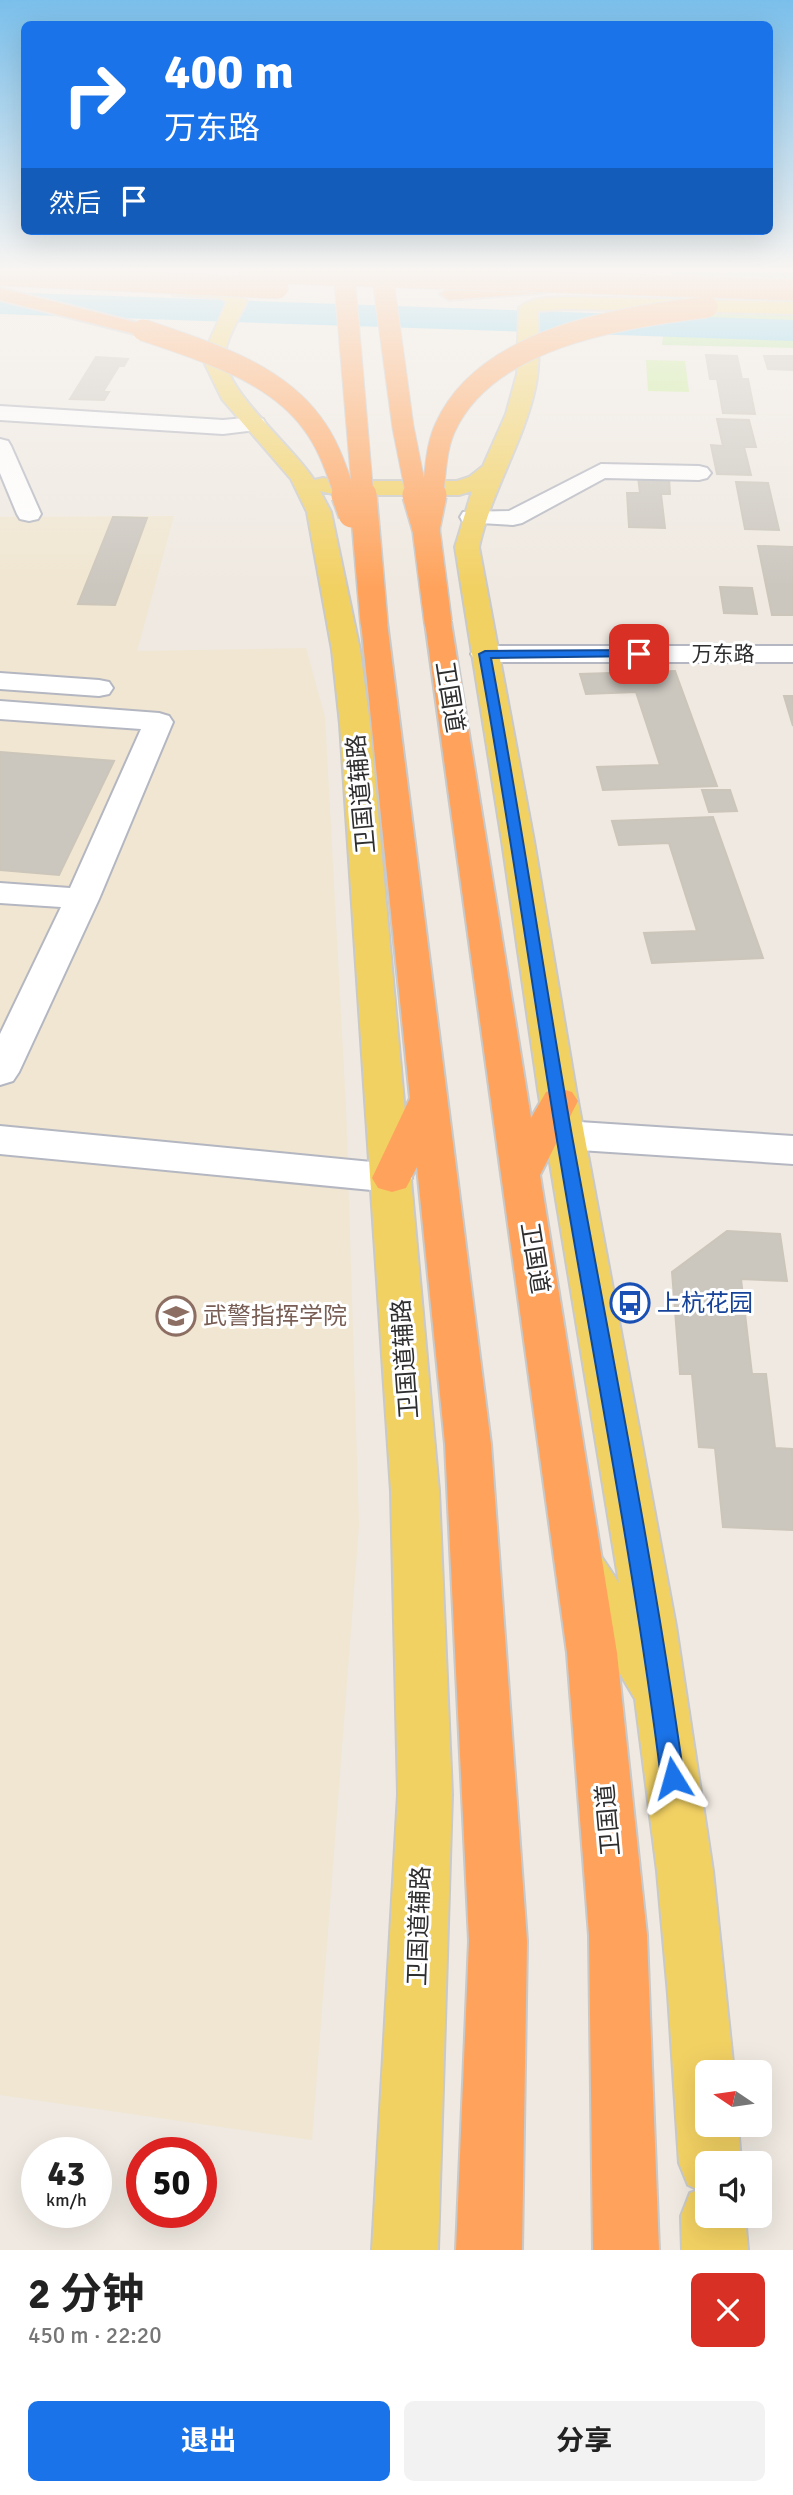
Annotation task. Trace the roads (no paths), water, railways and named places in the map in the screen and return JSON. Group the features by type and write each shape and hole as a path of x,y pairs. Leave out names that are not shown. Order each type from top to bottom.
{"highway":[{"path":"256,377 286,397 311,420 329,453 369,559"},
{"path":"353,377 374,622 468,1444 498,1941 489,2250"},
{"name":"卫国道","path":"396,377 418,504 426,529 592,1653 618,1935 626,2250"},
{"path":"426,529 445,427 463,398 487,377"},
{"path":"392,1178 428,1101"},
{"path":"522,1172 562,1118"}],"main road":[{"path":"220,377 255,424 301,477 337,488 459,488 477,482 494,468"},
{"path":"526,377 523,395 472,517 467,547 662,1698 690,1913 702,2060"},
{"name":"卫国道辅路","path":"301,477 319,512 346,650 355,724 415,1491 425,1794 405,2250"},
{"path":"319,512 331,501 342,497 458,498 467,503 472,517"},
{"path":"392,1178 445,1237"},
{"path":"581,1567 662,1698"},
{"path":"714,2228 715,2250"}],"street":[{"path":"0,413 223,426 255,424"},
{"path":"0,446 29,514"},
{"path":"472,517 513,518 601,471 699,473"},
{"name":"万东路","path":"485,654 793,654"},
{"path":"4,695 99,688"},
{"path":"0,1072 82,899 159,722 4,695"},
{"path":"0,892 82,899"},
{"path":"562,1118 793,1150"},
{"path":"0,1140 392,1178"}],"place":[{"name":"上杭花园","path":"630,1303"},
{"name":"武警指挥学院","path":"176,1316"}]}
